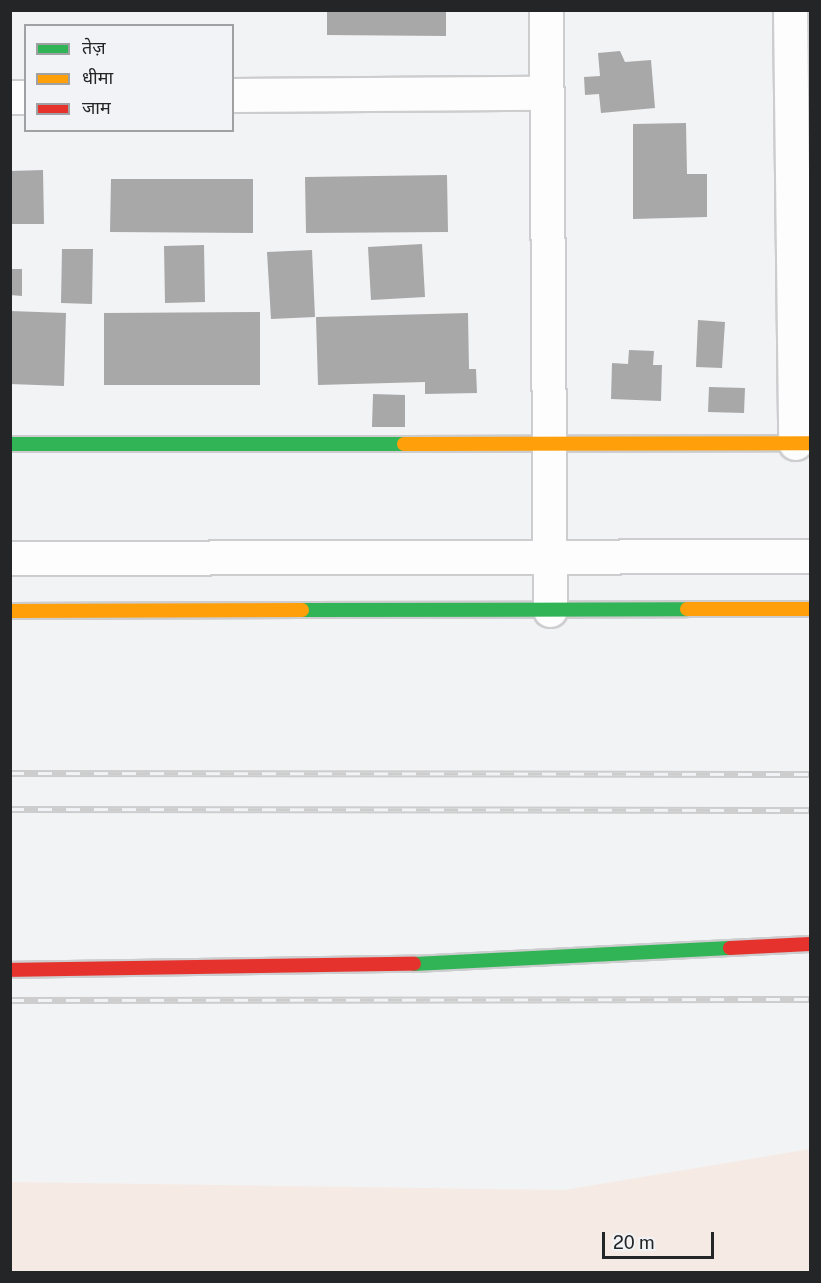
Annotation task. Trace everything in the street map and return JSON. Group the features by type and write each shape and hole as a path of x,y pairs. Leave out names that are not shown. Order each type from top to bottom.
{"street":[{"path":"546,10 550,610"},
{"path":"10,444 803,443 790,10"},
{"path":"234,96 546,93"},
{"path":"10,558 810,556"},
{"path":"10,611 810,609"},
{"path":"10,970 364,966 810,944"}],"shaded area":[{"path":"810,1149 810,1272 11,1272 11,1182 564,1190"}],"building":[{"path":"327,10 446,10 446,36 327,35"},
{"path":"620,51 625,62 651,60 655,108 601,113 599,94 585,95 584,77 600,76 598,53"},
{"path":"686,123 687,174 707,174 707,217 633,219 633,124"},
{"path":"43,170 44,224 10,224 10,171"},
{"path":"447,175 448,232 306,233 305,177"},
{"path":"111,179 253,179 253,233 110,232"},
{"path":"422,244 425,297 371,300 368,247"},
{"path":"204,245 205,302 165,303 164,246"},
{"path":"62,249 93,249 92,304 61,303"},
{"path":"312,250 315,317 271,319 267,252"},
{"path":"10,269 22,269 22,296 10,295"},
{"path":"10,311 66,313 64,386 10,384"},
{"path":"260,312 260,385 104,385 104,313"},
{"path":"468,313 469,369 476,369 477,393 425,394 425,382 318,385 316,317"},
{"path":"698,320 725,322 722,368 696,367"},
{"path":"629,350 654,351 653,365 662,365 661,401 611,399 612,363 628,364"},
{"path":"709,387 745,388 744,413 708,412"},
{"path":"373,394 405,395 405,427 372,427"}],"railway":[{"path":"10,773 810,774"},
{"path":"10,809 810,810"},
{"path":"10,1000 810,999"}],"traffic: fast":[{"path":"10,444 404,444"},
{"path":"302,610 687,609"},
{"path":"414,964 730,948"}],"traffic: slow":[{"path":"404,444 810,443"},
{"path":"687,609 810,609"},
{"path":"10,611 302,610"}],"traffic: jam":[{"path":"730,948 810,944"},
{"path":"10,970 414,964"}]}
